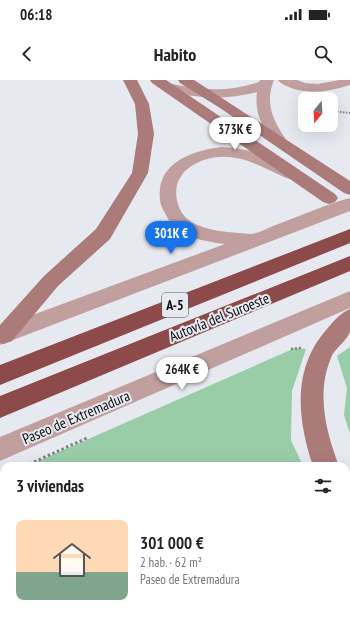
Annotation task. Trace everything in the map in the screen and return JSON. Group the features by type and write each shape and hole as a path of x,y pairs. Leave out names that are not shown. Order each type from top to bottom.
{"highway":[{"name":"Autovía del Suroeste","path":"0,375 350,236"},
{"name":"Autovía del Suroeste","path":"0,407 350,263"}],"main road":[{"path":"2,335 51,282 103,234 140,173 146,134 142,104 130,80"},
{"path":"185,80 350,189"},
{"path":"162,84 329,198"},
{"path":"324,462 318,447 311,396 321,354 350,318"}],"street":[{"path":"194,80 229,84 261,82"},
{"path":"285,80 299,87 313,90 350,81"},
{"path":"162,84 188,92 209,95 240,93 261,82"},
{"path":"261,82 262,110 265,120 280,142"},
{"path":"254,240 207,235 182,225 169,206 167,187 174,172 185,162 210,153 230,152 254,156 295,176"},
{"path":"2,335 350,204"},
{"name":"Paseo de Extremadura","path":"0,449 350,299"}],"path":[{"path":"338,112 350,113"}],"green space":[{"path":"350,347 350,434 344,415 347,388 337,356"},
{"path":"295,348 306,349 292,391 291,440 301,462 36,462"}]}
